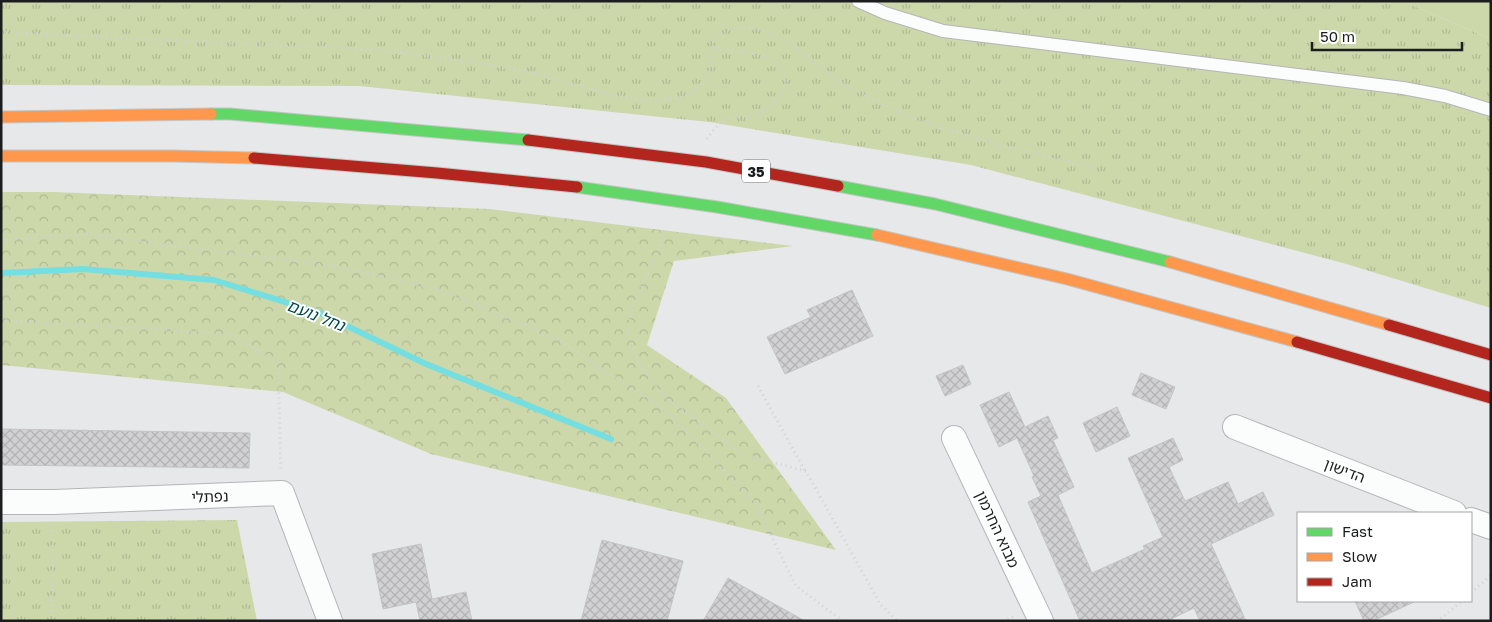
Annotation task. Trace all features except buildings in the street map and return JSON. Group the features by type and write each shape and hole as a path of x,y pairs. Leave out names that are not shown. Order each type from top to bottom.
{"highway":[{"name":"35","path":"1,117 230,114 463,133 579,145 706,162 935,204 1159,258 1491,355"},
{"path":"1,156 232,157 452,174 543,183 769,216 925,246 1097,286 1491,398"}],"street":[{"name":"הדישון","path":"1235,427 1451,512"},
{"name":"מבוא החרמון","path":"954,438 1041,621"},
{"name":"נפתלי","path":"1,502 54,502 282,493"},
{"path":"282,493 330,621"},
{"path":"1472,520 1491,527"}],"lane":[{"path":"858,1 885,13 943,31 1403,88 1445,96 1491,110"}],"path":[{"path":"1,32 323,46 392,52 524,71 613,94 656,100 688,95 703,83 712,66 713,47 720,33 740,28 756,29 768,33 804,54 843,84 893,109 967,135 1093,168"},
{"path":"706,140 722,120 733,116 755,115 771,106 784,90 786,81 785,74 780,66 773,61 758,55 713,47"},
{"path":"1,240 86,234 332,266 440,290 555,338 666,411 755,502 796,586 843,621"},
{"path":"664,236 632,307 627,331 640,365 657,388 673,403 745,455 806,471"},
{"path":"1,320 229,334 278,363 282,493"},
{"path":"758,386 880,604 897,621"},
{"path":"51,621 54,502"},
{"path":"1472,592 1491,575"},
{"path":"1436,621 1461,602"},
{"path":"1444,616 1447,621"}],"green space":[{"path":"1,1 1402,1 1491,39 1491,308 1343,263 971,165 709,122 359,86 1,85"},
{"path":"1402,1 1491,1 1491,39"},
{"path":"1,192 53,192 490,209 793,246 674,261 647,345 726,398 836,550 431,454 283,392 1,365"},
{"path":"237,520 257,621 1,621 1,522"}],"waterway":[{"name":"נחל נועם","path":"1,273 83,269 214,280 320,313 426,364 611,439"}],"traffic: fast":[{"path":"211,114 230,114 528,140"},
{"path":"838,186 935,204 1170,262"},
{"path":"577,187 717,207 877,235"}],"traffic: slow":[{"path":"1,117 211,114"},
{"path":"1,156 254,158"},
{"path":"877,235 1067,279 1297,342"},
{"path":"1170,262 1389,325"}],"traffic: jam":[{"path":"528,140 706,162 838,186"},
{"path":"254,158 577,187"},
{"path":"1389,325 1491,355"},
{"path":"1297,342 1491,398"}]}
